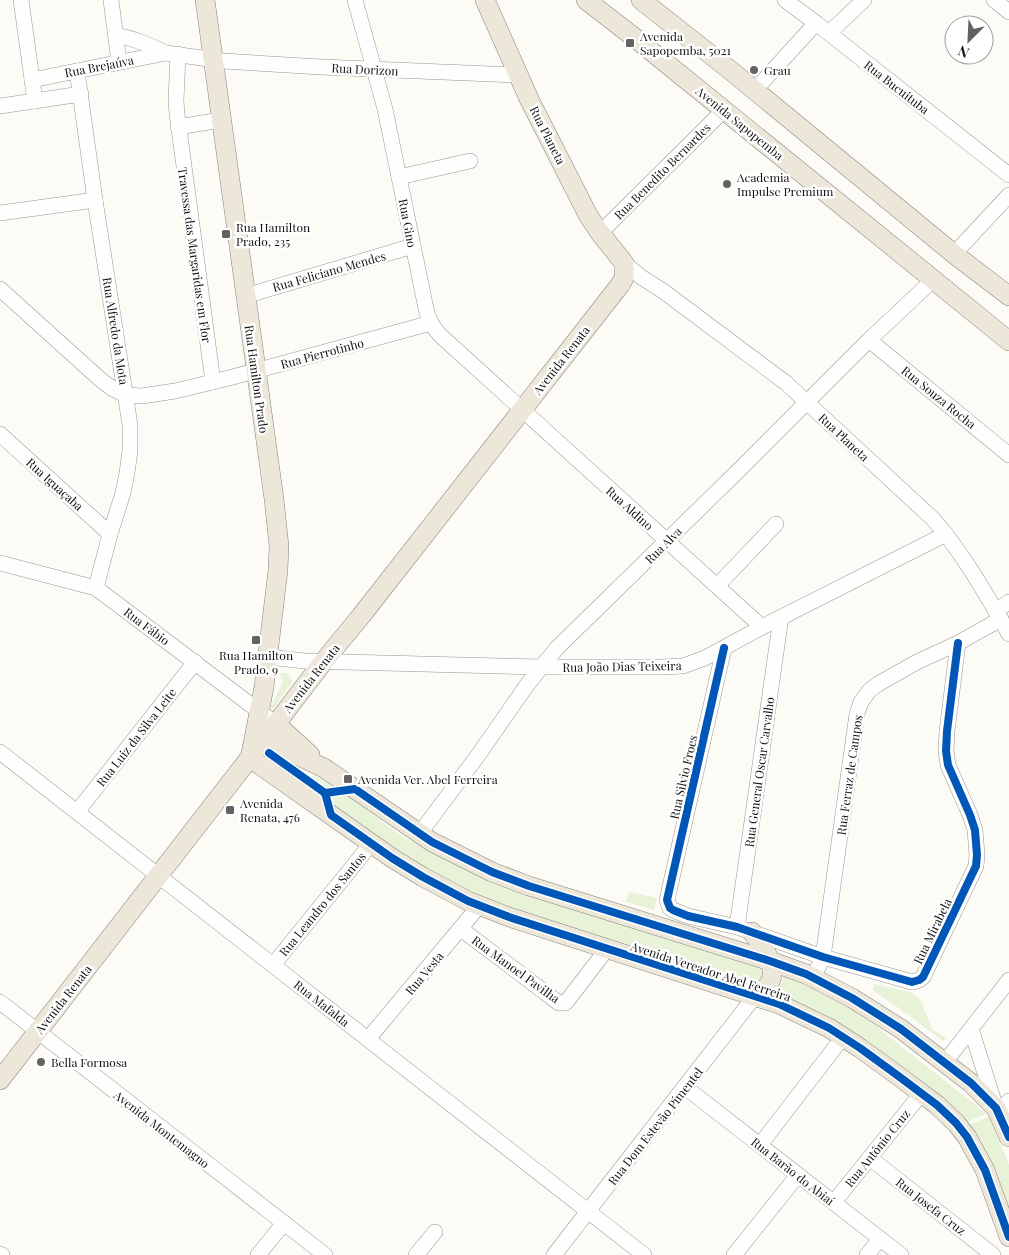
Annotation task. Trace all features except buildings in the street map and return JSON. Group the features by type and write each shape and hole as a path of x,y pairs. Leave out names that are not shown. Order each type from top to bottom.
{"main road":[{"name":"Rua Hamilton Prado","path":"205,0 279,546 278,570 264,687 250,758"},
{"name":"Rua Planeta","path":"485,0 530,101 588,215 630,273"},
{"name":"Avenida Sapopemba","path":"586,0 1009,341"},
{"path":"641,0 755,90 954,254 1009,296"},
{"name":"Avenida Renata","path":"0,1080 324,661 630,273"},
{"path":"276,724 324,768 432,842 492,872 529,886 770,961 811,977 852,998 901,1029 1001,1107 1009,1137"},
{"path":"262,742 286,750 324,768"},
{"name":"Avenida Vereador Abel Ferreira","path":"250,758 392,858 423,877 479,906 779,1004 829,1028 860,1048 937,1105 956,1123 968,1137 985,1170 1009,1237"},
{"path":"300,794 300,783 304,774 310,770 324,768"},
{"path":"744,929 759,941 770,961 772,974 770,983 756,996"}],"street":[{"path":"21,0 35,101"},
{"path":"111,0 119,62"},
{"name":"Rua Gino","path":"355,0 385,109 427,316 441,336 521,410"},
{"name":"Rua Bucuituba","path":"785,0 1009,174"},
{"path":"829,33 864,0"},
{"path":"994,0 1009,12"},
{"path":"755,90 816,23"},
{"name":"Rua Brejaúva","path":"116,35 144,42 172,54"},
{"name":"Rua Brejaúva","path":"32,80 119,62 172,54 212,59"},
{"name":"Travessa das Margaridas em Flor","path":"172,54 178,127 213,382"},
{"name":"Rua Dorizon","path":"212,59 374,70 519,76"},
{"name":"Rua Alfredo da Mota","path":"77,71 130,425 130,451 123,493 96,588"},
{"path":"0,106 81,94"},
{"name":"Rua Benedito Bernardes","path":"600,233 724,110"},
{"path":"178,127 221,120"},
{"path":"399,177 470,161"},
{"path":"954,254 1009,195"},
{"path":"0,213 96,200"},
{"name":"Rua Feliciano Mendes","path":"245,296 413,246"},
{"name":"Rua Planeta","path":"630,273 663,291 786,383 932,519 946,534 1009,634"},
{"name":"Rua Alva","path":"420,833 479,754 527,685 558,648 869,340 934,280"},
{"path":"0,289 101,380 113,389 126,395"},
{"name":"Rua Pierrotinho","path":"126,395 142,396 175,391 431,323"},
{"name":"Rua Souza Rocha","path":"869,340 1009,455"},
{"name":"Rua Aldino","path":"521,410 762,627"},
{"name":"Rua Iguaçaba","path":"0,434 110,534"},
{"path":"717,586 776,524"},
{"name":"Rua João Dias Teixeira","path":"267,656 290,660 542,667 683,666 705,658 781,617 946,534"},
{"name":"Rua Fábio","path":"0,563 96,588 276,724"},
{"name":"Rua Ferraz de Campos","path":"811,977 823,957 857,714 861,702 878,684 917,662 958,643 998,615 1009,602"},
{"name":"Rua General Oscar Carvalho","path":"744,929 781,617"},
{"name":"Rua Mirabela","path":"673,910 688,916 744,929 823,957 912,982 923,977 976,866 975,830 948,765 946,750 958,643"},
{"name":"Rua Silvio Froes","path":"673,910 670,908 667,900 724,648"},
{"name":"Rua Luiz da Silva Leite","path":"78,812 195,662"},
{"name":"Rua Mafalda","path":"0,752 644,1255"},
{"name":"Rua Leandro dos Santos","path":"273,965 371,844"},
{"name":"Rua Vesta","path":"368,1039 479,906"},
{"name":"Rua Manoel Pavilha","path":"461,929 559,1003 567,1001 607,949"},
{"path":"945,1062 1009,980"},
{"name":"Rua Dom Estevão Pímentel","path":"554,1255 756,996"},
{"name":"Avenida Montemagno","path":"0,1002 324,1255"},
{"path":"971,1030 984,1068 1001,1107"},
{"path":"760,1145 843,1037"},
{"name":"Rua Barão do Abiaí","path":"685,1087 901,1255"},
{"name":"Rua Antônio Cruz","path":"834,1202 921,1094"},
{"name":"Rua Josefa Cruz","path":"870,1158 993,1255"},
{"path":"734,1255 798,1174"},
{"path":"258,1255 284,1223"},
{"path":"416,1255 435,1232"},
{"path":"867,1255 880,1239"}],"green space":[{"path":"279,673 286,673 293,681 273,709 270,708 283,682"},
{"path":"315,775 403,837 496,882 767,963 758,992 468,897 306,789"},
{"path":"629,892 657,898 654,910 626,902"},
{"path":"786,973 831,996 873,1024 987,1114 961,1124 775,996"},
{"path":"874,984 910,992 918,997 932,1029 946,1038 943,1041 873,990"},
{"path":"990,1116 1009,1165 1009,1221 966,1126"}],"cycle path":[{"path":"724,648 667,900 670,908 688,916 737,927 823,957 912,982 923,977 976,866 975,830 948,765 946,751 958,643"},
{"path":"269,753 325,793 331,815 392,858 468,901 509,917 779,1004 829,1028 860,1048 937,1105 956,1123 967,1137 985,1170 1009,1237"},
{"path":"325,793 355,789 432,842 492,872 529,886 806,974 852,998 901,1029 971,1083 996,1108 1009,1137"}],"place":[{"name":"Avenida Sapopemba, 5021","path":"630,43"},
{"name":"Grau","path":"754,70"},
{"name":"Academia Impulse Premium","path":"727,184"},
{"name":"Rua Hamilton Prado, 235","path":"226,234"},
{"name":"Rua Hamilton Prado, 9","path":"256,640"},
{"name":"Avenida Ver. Abel Ferreira","path":"348,779"},
{"name":"Avenida Renata, 476","path":"230,810"},
{"name":"Bella Formosa","path":"41,1062"}]}
